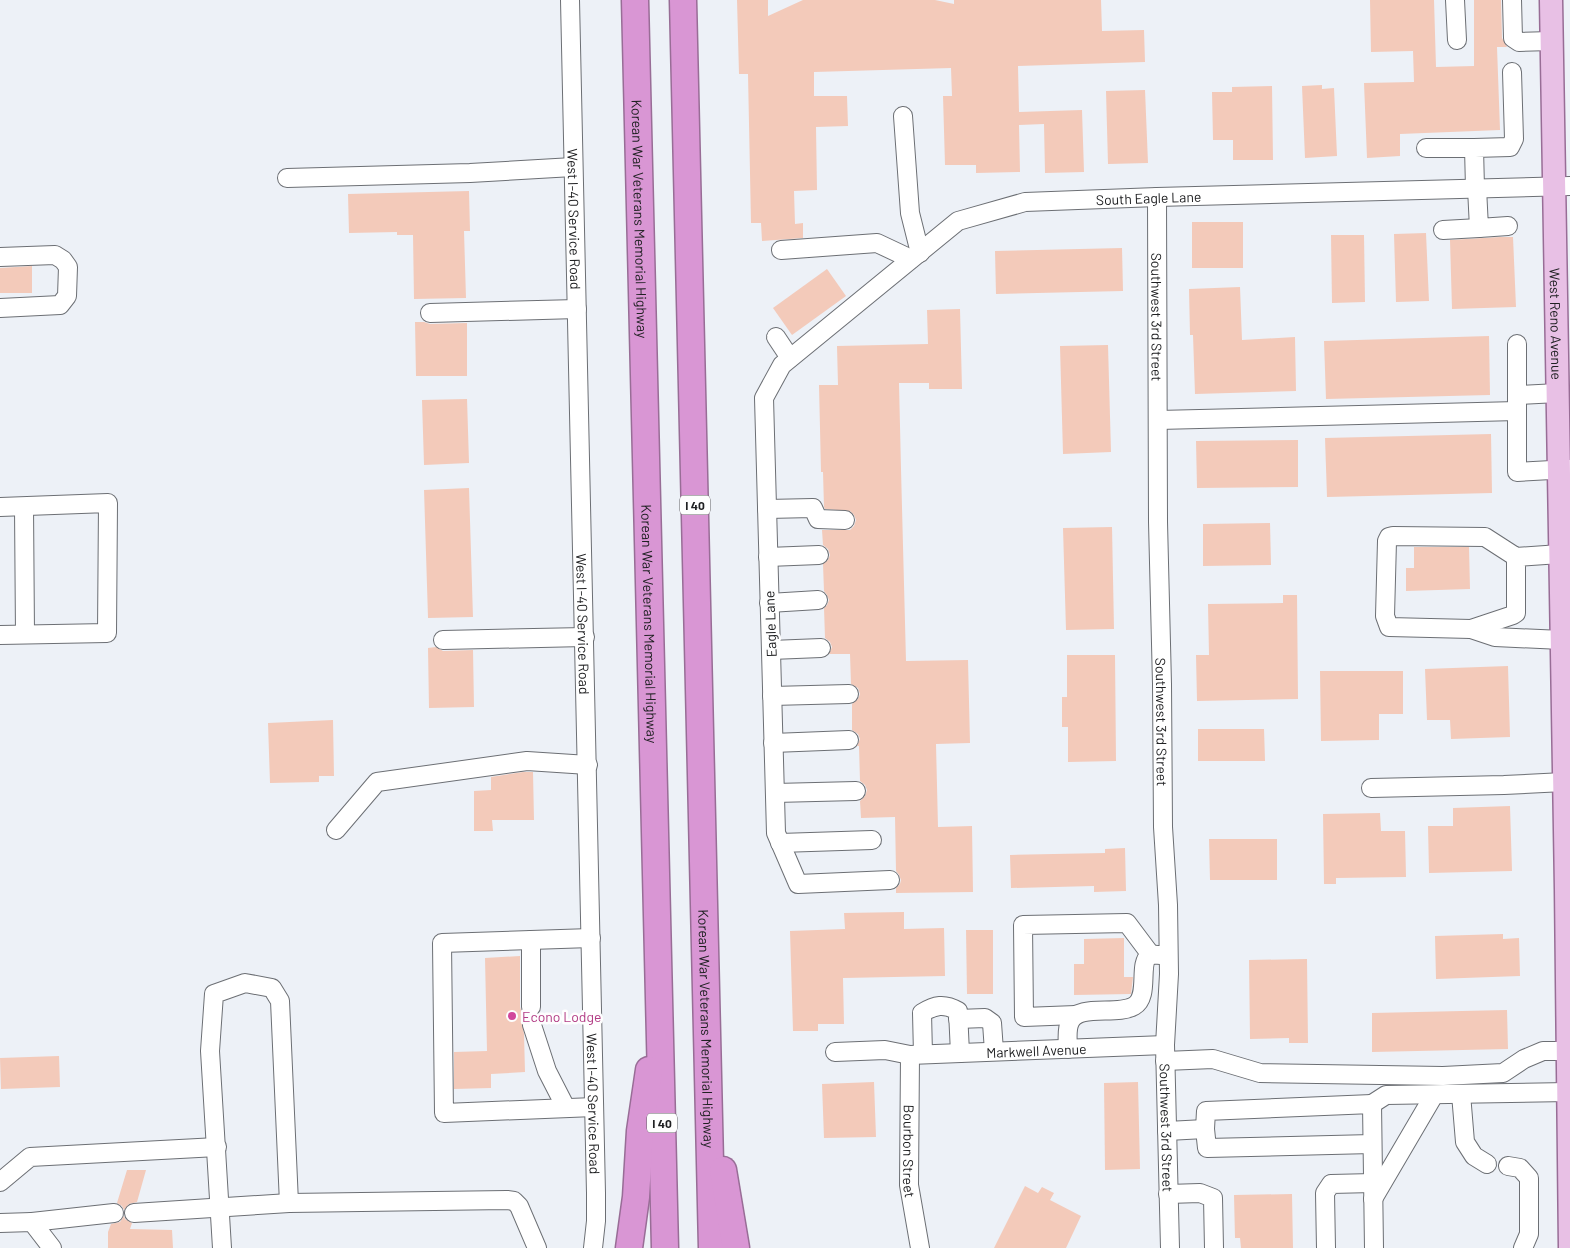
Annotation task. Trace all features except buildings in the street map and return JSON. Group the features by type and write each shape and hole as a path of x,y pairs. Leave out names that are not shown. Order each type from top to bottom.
{"highway":[{"name":"Korean War Veterans Memorial Highway","path":"635,0 665,1248"},
{"name":"Korean War Veterans Memorial Highway","path":"683,0 712,1248"},
{"path":"628,1248 636,1197 640,1131 660,998"},
{"path":"708,1098 732,1215 736,1248"}],"main road":[{"name":"West Reno Avenue","path":"1551,0 1558,48 1562,186 1558,393 1564,470 1560,554 1568,888 1567,1051 1570,1248"}],"street":[{"name":"West I-40 Service Road","path":"570,0 588,765 596,1202 593,1248"},
{"path":"1455,0 1457,40"},
{"path":"1512,0 1513,38 1519,42 1558,48"},
{"path":"1426,148 1510,147 1514,139 1512,72"},
{"path":"781,250 877,243 916,256 910,213 903,116"},
{"path":"1474,148 1479,228"},
{"path":"287,178 470,173 573,167"},
{"name":"South Eagle Lane","path":"786,362 958,221 1025,202 1562,186"},
{"name":"Southwest 3rd Street","path":"1158,197 1158,522 1163,827 1168,905 1165,1053 1170,1248"},
{"path":"1443,230 1508,226"},
{"path":"0,257 55,255 63,260 68,267 67,296 60,305 0,308"},
{"path":"430,313 577,309"},
{"path":"776,337 786,362"},
{"path":"1517,344 1517,472 1564,470"},
{"name":"Eagle Lane","path":"786,362 764,398 776,833 798,884 890,880"},
{"path":"1158,420 1517,403 1558,393"},
{"path":"0,507 108,503 107,633 0,635"},
{"path":"24,506 25,634"},
{"path":"767,509 813,508 818,519 845,520"},
{"path":"1560,554 1516,557 1485,537 1389,537 1387,541 1385,616 1389,627 1471,629 1495,637 1562,640"},
{"path":"768,557 819,555"},
{"path":"1471,629 1516,613 1516,557"},
{"path":"769,603 818,600"},
{"path":"443,640 585,638"},
{"path":"771,650 821,648"},
{"path":"772,696 849,694"},
{"path":"773,743 849,740"},
{"path":"336,830 377,782 527,761 588,765"},
{"path":"1371,788 1564,782"},
{"path":"775,794 856,792"},
{"path":"780,843 872,840"},
{"path":"1076,1015 1024,1017 1023,926 1127,922 1150,955"},
{"path":"591,938 442,943 444,1113 594,1107"},
{"path":"531,940 531,1007"},
{"path":"1150,955 1168,954"},
{"path":"1068,1049 1068,1028 1070,1020 1076,1015 1082,1012 1126,1010 1140,1001 1144,986 1144,970 1147,958 1150,955"},
{"path":"222,1248 210,1051 214,994 245,982 272,988 280,1001 289,1203"},
{"name":"Bourbon Street","path":"920,1248 909,1185 916,1054 922,1013 932,1007 949,1006 958,1010 958,1019"},
{"path":"960,1053 958,1019 985,1018 992,1024 994,1052"},
{"path":"532,1025 546,1072 566,1108"},
{"name":"Markwell Avenue","path":"835,1052 885,1050 916,1054 1068,1049 1165,1053 1213,1059 1260,1073 1442,1076 1503,1073 1524,1059 1543,1051 1567,1051"},
{"path":"1372,1144 1206,1148 1206,1111 1372,1104 1386,1095 1568,1092"},
{"path":"1373,1191 1434,1094"},
{"path":"1462,1094 1465,1142 1474,1156 1487,1164"},
{"path":"1372,1104 1374,1248"},
{"path":"1167,1131 1205,1129"},
{"path":"0,1182 30,1157 216,1147"},
{"path":"1508,1166 1520,1168 1529,1178 1529,1234 1523,1248"},
{"path":"1326,1248 1326,1193 1331,1184 1373,1191"},
{"path":"1168,1194 1200,1193 1213,1198 1214,1248"},
{"path":"134,1213 289,1203 514,1201 519,1206 537,1248"},
{"path":"0,1223 32,1222 114,1213"},
{"path":"32,1222 52,1248"}],"place":[{"name":"Econo Lodge","path":"512,1016"}]}
